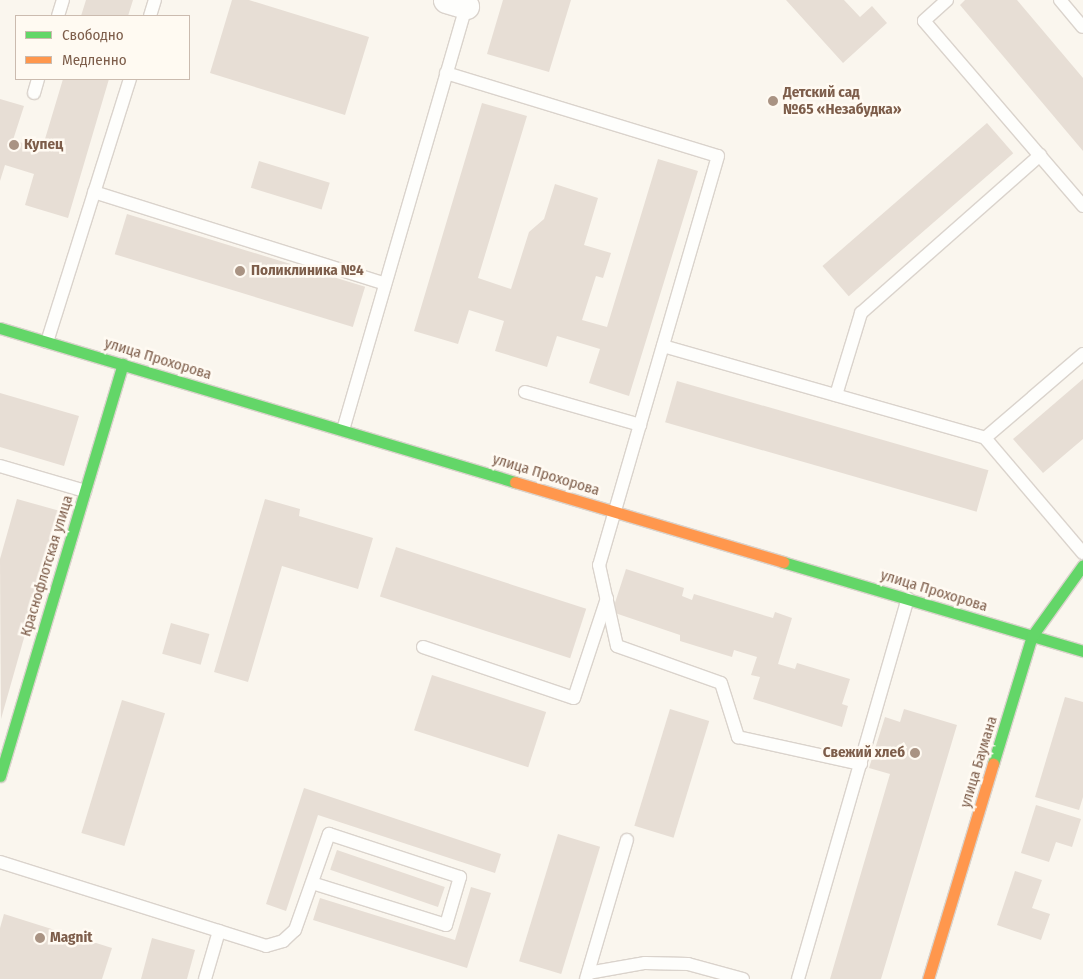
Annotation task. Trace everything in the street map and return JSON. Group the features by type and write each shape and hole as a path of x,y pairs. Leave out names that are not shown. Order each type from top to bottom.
{"street":[{"name":"улица Прохорова","path":"0,328 1083,651"},
{"name":"Краснофлотская улица","path":"0,776 123,364"},
{"name":"улица Баумана","path":"928,979 1032,636 1083,565"}],"lane":[{"path":"58,15 63,0"},
{"path":"150,15 155,0"},
{"path":"947,0 924,21 1083,206"},
{"path":"1060,0 1083,27"},
{"path":"342,430 446,74 460,2"},
{"path":"446,74 718,156 599,565 617,646 722,683 738,737 861,764"},
{"path":"34,93 38,80"},
{"path":"47,342 130,80"},
{"path":"836,395 861,313 1040,155"},
{"path":"94,192 385,284"},
{"path":"663,346 985,438 1083,553"},
{"path":"985,438 1083,354"},
{"path":"525,392 640,425"},
{"path":"0,466 85,491"},
{"path":"424,647 574,698 607,598"},
{"path":"798,979 908,599"},
{"path":"0,862 266,946 283,941 295,930 329,834 460,877 446,925 312,883"},
{"path":"627,840 587,976 645,963 688,964 743,979"},
{"path":"205,979 219,931"}],"building":[{"path":"86,0 133,0 128,15 81,15"},
{"path":"232,0 249,0 369,37 345,115 210,73"},
{"path":"503,0 571,0 549,72 487,54"},
{"path":"786,0 844,0 860,17 872,6 887,23 843,63"},
{"path":"965,0 1017,0 1083,78 1083,151 960,5"},
{"path":"63,80 109,80 68,218 25,205 34,174 5,165 0,181 0,99 24,106 13,140 42,149"},
{"path":"482,103 527,116 478,278 511,289 529,232 544,219 555,184 598,198 584,245 611,253 603,278 596,276 582,320 607,327 658,159 698,171 629,396 589,383 600,349 557,336 547,367 495,351 504,321 469,310 458,344 414,331"},
{"path":"987,123 1013,153 849,296 822,266"},
{"path":"259,161 330,183 322,209 251,188"},
{"name":"Поликлиника №4","path":"127,214 365,287 353,327 115,254"},
{"path":"1083,379 1083,439 1043,473 1013,439"},
{"path":"677,381 988,470 977,512 665,422"},
{"path":"0,393 79,416 64,466 0,447"},
{"path":"17,499 60,511 1,719 0,559"},
{"path":"265,499 300,509 299,516 373,538 358,589 282,566 248,682 214,672"},
{"path":"396,547 586,609 570,658 380,596"},
{"path":"626,569 684,588 682,596 692,600 694,594 773,618 775,612 792,618 778,664 795,669 797,663 850,679 842,704 848,706 842,727 753,699 760,677 751,675 757,657 734,650 732,657 680,641 680,635 612,612"},
{"path":"171,623 209,634 201,665 162,654"},
{"path":"432,675 546,712 528,767 414,730"},
{"path":"1065,697 1083,702 1083,797 1079,810 1035,797"},
{"path":"122,700 165,713 124,846 81,833"},
{"path":"670,709 709,721 674,838 634,826"},
{"path":"904,709 957,725 881,979 830,979 890,774 869,768 885,717 900,722"},
{"path":"304,788 501,854 495,873 318,815 286,911 266,904"},
{"path":"1036,805 1081,819 1072,847 1056,842 1049,862 1021,853"},
{"path":"558,834 600,847 561,974 519,961"},
{"path":"337,850 445,887 438,907 330,870"},
{"path":"1015,871 1042,880 1032,908 1050,914 1041,940 997,925"},
{"path":"471,887 491,893 467,968 313,920 320,898 455,940"},
{"name":"Magnit","path":"4,914 112,948 102,979 0,979 0,928"},
{"path":"152,938 195,950 187,979 141,979"}],"traffic: fast":[{"path":"0,328 515,482"},
{"path":"0,776 123,364"},
{"path":"783,562 1083,651"},
{"path":"993,764 1032,636 1083,565"}],"traffic: slow":[{"path":"515,482 783,562"},
{"path":"928,979 993,764"}],"place":[{"name":"Детский сад №65 «Незабудка»","path":"773,101"},
{"name":"Купец","path":"14,145"},
{"name":"Поликлиника №4","path":"240,271"},
{"name":"Свежий хлеб","path":"915,753"},
{"name":"Magnit","path":"40,938"}]}
